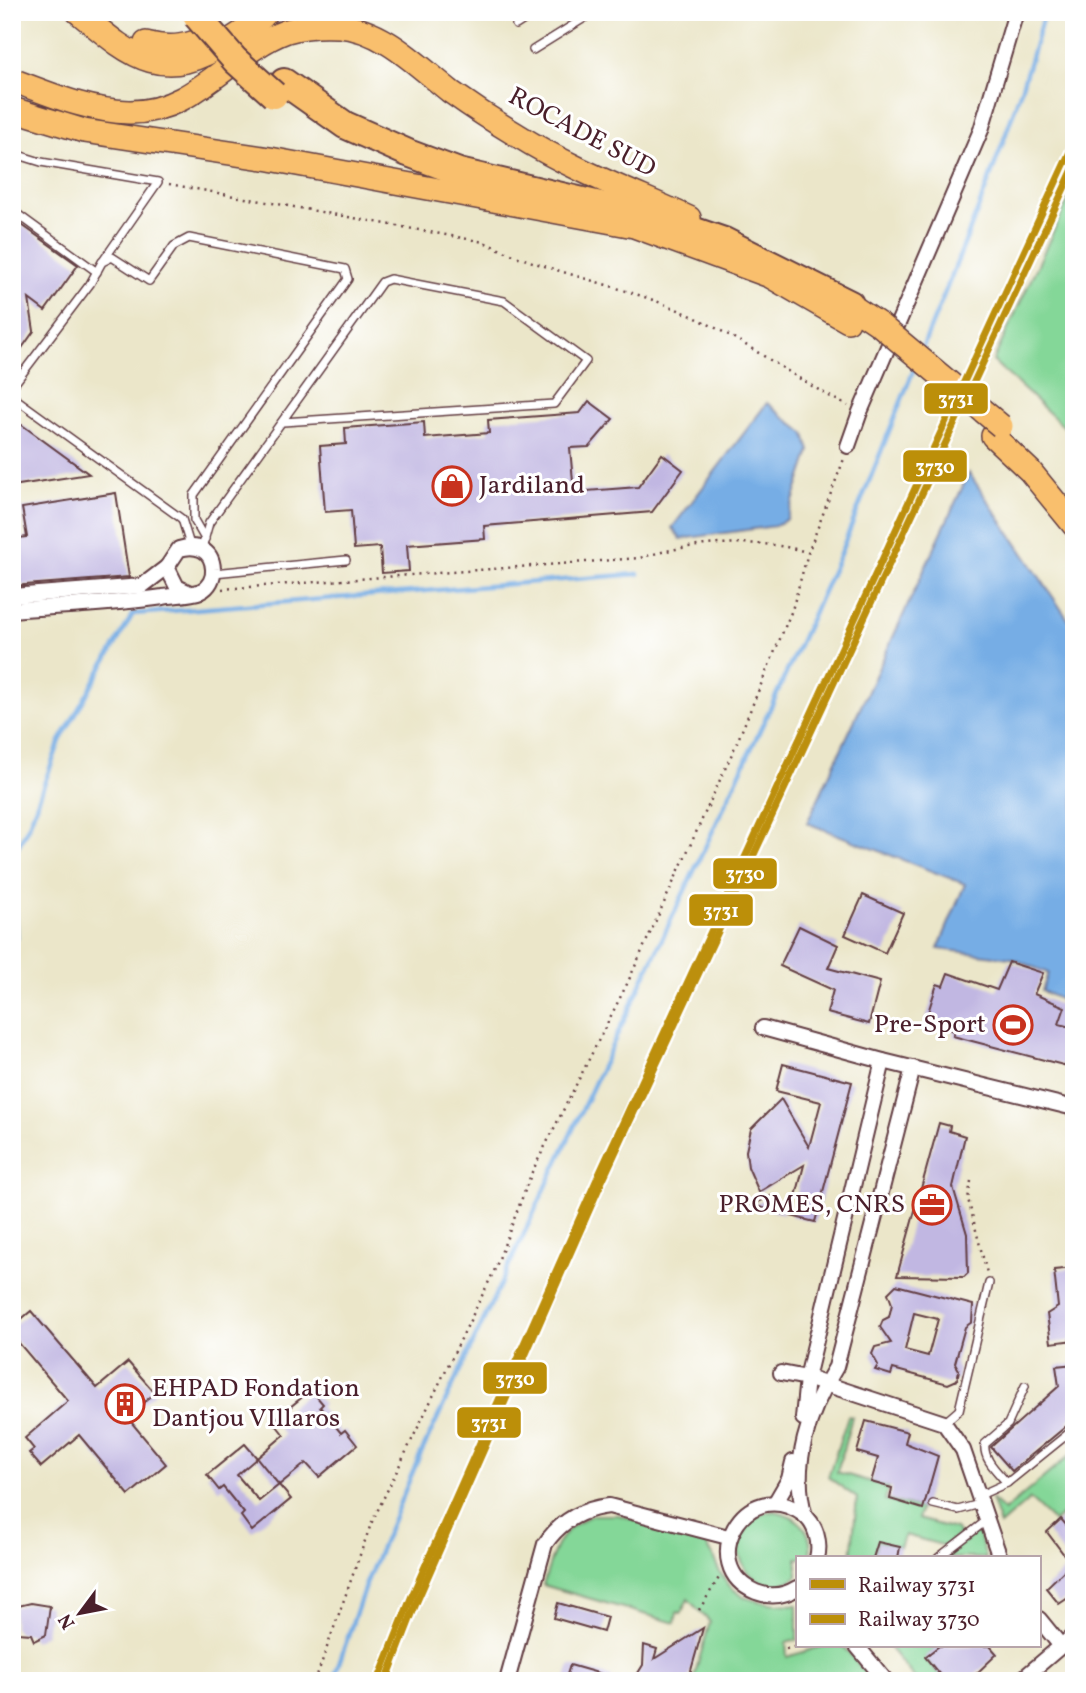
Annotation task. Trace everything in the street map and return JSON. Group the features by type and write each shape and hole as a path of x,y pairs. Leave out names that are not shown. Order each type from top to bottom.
{"highway":[{"path":"202,13 245,50 279,89 337,139 394,164 515,202"},
{"path":"279,89 345,125 459,172 673,223 724,241 850,304"}],"main road":[{"path":"78,12 134,56 182,64 206,56 260,20 267,12"},
{"path":"101,12 143,43 166,49 192,45 248,12"},
{"name":"ROCADE SUD","path":"12,80 88,107 130,112 160,108 197,91 261,45 286,32 315,26 342,26 371,33 519,137 589,173 771,256 850,304 877,331 997,431 1074,509"},
{"name":"ROCADE SUD","path":"12,109 83,131 270,159 634,226 771,276 877,331"},
{"name":"ROCADE SUD","path":"997,431 1074,525"}],"street":[{"path":"848,446 860,412 981,130 1016,12"},
{"path":"12,596 142,586 167,568 179,549 199,544 212,559 214,573 210,583 196,592 12,610"},
{"path":"167,568 177,587 196,592"},
{"path":"763,1028 1074,1108"},
{"path":"775,1503 789,1479 806,1403 807,1378 883,1061"},
{"path":"817,1556 817,1535 805,1516 798,1479 815,1405 836,1367 913,1068"},
{"path":"781,1373 807,1378 824,1386 944,1423 963,1450 999,1556"},
{"path":"796,1588 778,1596 763,1595 749,1589 733,1573 729,1562 729,1538 741,1516 758,1505 775,1503 805,1516"},
{"path":"506,1681 545,1544 556,1529 589,1508 609,1506 729,1538"},
{"path":"1040,1620 1061,1646"},
{"path":"1020,1681 1074,1635"},
{"path":"859,1648 886,1681"}],"lane":[{"path":"516,25 536,12"},
{"path":"533,50 594,12"},
{"path":"12,153 41,162 158,182 97,272 12,387"},
{"path":"12,210 97,272"},
{"path":"102,262 112,257 149,281 174,246 189,239 345,269 348,279 194,495 194,520 199,544"},
{"path":"199,544 209,523 382,282 390,279 504,301 586,361 554,404 284,422"},
{"path":"12,397 182,519 199,544"},
{"path":"214,573 346,560"},
{"path":"944,1423 959,1410 989,1283"},
{"path":"1007,1483 989,1461 984,1452 985,1444 1007,1424 1026,1386"},
{"path":"933,1504 958,1510 979,1500 1007,1483 1074,1429"},
{"path":"941,1556 986,1521"}],"path":[{"path":"158,182 484,242 519,260 640,295 701,320 799,380 860,412"},
{"path":"315,1681 371,1524 495,1269 532,1172 627,984 702,820 792,610 808,552 848,446"},
{"path":"196,592 640,558 668,548 783,544 808,552"},
{"path":"971,1181 968,1199 989,1283"},
{"path":"699,1610 729,1562"},
{"path":"786,1649 796,1646"}],"green space":[{"path":"1074,187 1074,436 993,361"},
{"path":"848,1416 852,1417 837,1472 889,1487 885,1500 921,1508 918,1519 955,1529 960,1534 945,1546 905,1535 900,1547 878,1542 874,1556 851,1556 857,1498 828,1477"},
{"path":"1074,1452 1074,1529 1062,1515 1054,1522 1030,1499 1000,1525 991,1499 1004,1511"},
{"path":"774,1511 791,1516 803,1526 810,1540 809,1556 796,1556 796,1576 780,1584 764,1583 751,1575 742,1562 738,1547 742,1531 753,1519"},
{"path":"592,1515 619,1515 700,1539 710,1550 727,1583 735,1591 753,1600 796,1605 796,1640 786,1643 787,1657 816,1648 845,1648 873,1681 693,1681 710,1622 688,1599 681,1613 677,1612 675,1623 543,1585 558,1543 570,1528"},
{"path":"978,1531 985,1556 947,1556"},
{"path":"890,1648 937,1648 925,1658 945,1681 917,1681"}],"water":[{"path":"767,403 805,434 810,451 787,519 775,526 681,539 672,528"},
{"path":"969,473 1074,628 1074,1006 1042,991 1048,973 1011,958 938,949 965,884 807,823"}],"building":[{"path":"12,218 78,265 45,311 29,299 34,331 12,362"},
{"path":"589,401 613,419 589,447 570,448 574,492 638,487 662,454 683,470 652,512 484,526 485,539 407,545 409,571 382,573 380,547 354,549 351,510 325,512 320,446 346,444 345,428 424,422 425,438 489,433 488,420 580,413"},
{"path":"22,425 89,474 12,486 12,427"},
{"path":"116,493 129,577 12,586 12,539 27,537 22,508"},
{"path":"863,895 903,913 885,953 845,935"},
{"path":"799,926 838,945 828,968 880,982 869,1024 827,1013 833,990 780,966"},
{"path":"1009,962 1043,973 1034,994 1065,1007 1059,1024 1074,1028 1074,1056 1069,1055 1067,1066 953,1036 955,1031 925,1022 937,984 943,986 948,973 997,990"},
{"path":"783,1064 852,1082 815,1222 791,1216 804,1165 759,1192 748,1167 746,1151 751,1129 781,1099 809,1147 821,1102 776,1091"},
{"name":"PROMES, CNRS","path":"939,1123 950,1126 949,1131 965,1136 953,1187 967,1234 968,1273 964,1277 897,1276"},
{"path":"773,1195 784,1214 752,1205"},
{"path":"1074,1268 1074,1340 1051,1343 1047,1314 1058,1307 1054,1270"},
{"path":"896,1285 973,1305 972,1322 965,1327 955,1363 959,1370 957,1380 948,1384 893,1369 891,1375 875,1370 878,1365 872,1354 875,1347 891,1343 880,1327 883,1320 889,1317 892,1304 888,1293","holes":["914,1313 938,1319 928,1356 905,1350"]},
{"name":"EHPAD Fondation Dantjou VIllaros","path":"31,1311 97,1388 128,1362 155,1393 127,1417 166,1464 129,1495 79,1435 41,1467 29,1453 34,1449 25,1438 68,1401 12,1335 12,1327"},
{"path":"1074,1364 1074,1415 1068,1420 1070,1423 1012,1471 991,1447 1059,1386 1056,1366"},
{"path":"311,1390 323,1404 320,1407 341,1433 345,1430 357,1445 319,1477 306,1463 279,1485 257,1458 284,1435 273,1421"},
{"path":"866,1421 908,1432 905,1443 938,1456 923,1509 890,1499 892,1488 871,1482 878,1458 857,1452"},
{"path":"245,1444 257,1458 237,1475 259,1501 279,1485 291,1499 252,1531 241,1516 244,1513 223,1487 219,1490 207,1475"},
{"path":"1061,1519 1074,1534 1074,1594 1059,1604 1046,1588 1071,1564 1047,1532"},
{"path":"878,1542 900,1547 898,1556 874,1556"},
{"path":"31,1603 50,1606 46,1635 34,1641 31,1634 18,1633 14,1627 14,1607"},
{"path":"558,1603 607,1617 603,1632 554,1618"},
{"path":"703,1628 688,1681 633,1681 643,1665 644,1645 657,1649 654,1659"},
{"path":"936,1648 992,1648 997,1654 975,1675 978,1681 945,1681 925,1657"},
{"path":"570,1665 612,1677 612,1681 565,1681"}],"waterway":[{"path":"922,349 1004,140 1044,12"},
{"path":"333,1681 365,1586 417,1462 775,698 840,554 916,364"},
{"path":"12,858 29,825 60,741 133,614 638,574"},
{"path":"12,874 17,937"}],"rail line":[{"name":"3731","path":"378,1681 411,1598 597,1179 1074,143"},
{"name":"3730","path":"386,1681 417,1601 602,1181 1074,167"}],"place":[{"name":"Jardiland","path":"452,486"},
{"name":"Pre-Sport","path":"1013,1025"},
{"name":"PROMES, CNRS","path":"932,1205"},
{"name":"EHPAD Fondation Dantjou VIllaros","path":"125,1404"}]}
